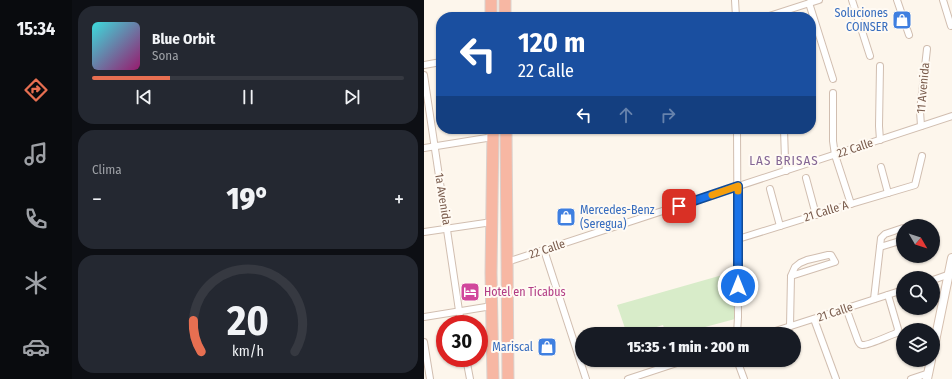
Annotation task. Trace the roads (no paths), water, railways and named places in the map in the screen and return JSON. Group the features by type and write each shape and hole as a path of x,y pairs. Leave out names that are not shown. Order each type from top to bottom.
{"highway":[{"path":"491,0 491,12"},
{"path":"505,0 505,12"},
{"path":"493,134 493,379"},
{"path":"506,134 508,379"}],"main road":[{"path":"940,323 951,275 952,258"}],"street":[{"path":"735,0 736,12"},
{"path":"788,12 818,0"},
{"path":"852,0 870,56"},
{"path":"897,0 909,35"},
{"path":"943,0 951,26 952,15"},
{"path":"809,3 812,12"},
{"path":"816,25 833,79"},
{"name":"11 Avenida","path":"921,126 920,111 926,49"},
{"path":"424,65 436,63"},
{"path":"880,66 880,140"},
{"name":"1a Avenida","path":"424,75 460,315"},
{"path":"833,93 833,141 835,154 851,204"},
{"name":"22 Calle","path":"507,262 952,116"},
{"path":"424,148 489,134"},
{"path":"737,134 737,327"},
{"path":"784,134 784,160 786,171"},
{"name":"21 Calle A","path":"738,239 915,185 922,156"},
{"path":"881,167 888,193"},
{"path":"806,178 816,215"},
{"path":"770,189 780,226"},
{"path":"424,232 492,222"},
{"path":"874,299 881,238 885,234 896,230"},
{"path":"880,247 896,242"},
{"path":"544,250 586,379"},
{"path":"790,326 791,276 795,267 807,260 828,255 831,255 835,262 791,276"},
{"path":"940,278 951,275"},
{"name":"21 Calle","path":"787,327 896,292"},
{"path":"846,308 858,341 863,346 897,333 898,329 888,295"},
{"path":"424,317 492,306"},
{"path":"814,319 836,379"},
{"path":"424,342 430,379"},
{"path":"468,367 470,379"},
{"path":"628,379 649,376 670,367"},
{"path":"740,367 744,379"},
{"path":"911,379 928,376"}],"place":[{"name":"Soluciones COINSER","path":"902,20"},
{"name":"Mercedes-Benz (Seregua)","path":"566,217"},
{"name":"Hotel en Ticabus","path":"470,292"},
{"name":"Mariscal","path":"547,347"}],"district":[{"name":"LAS BRISAS","path":"784,160"}]}
